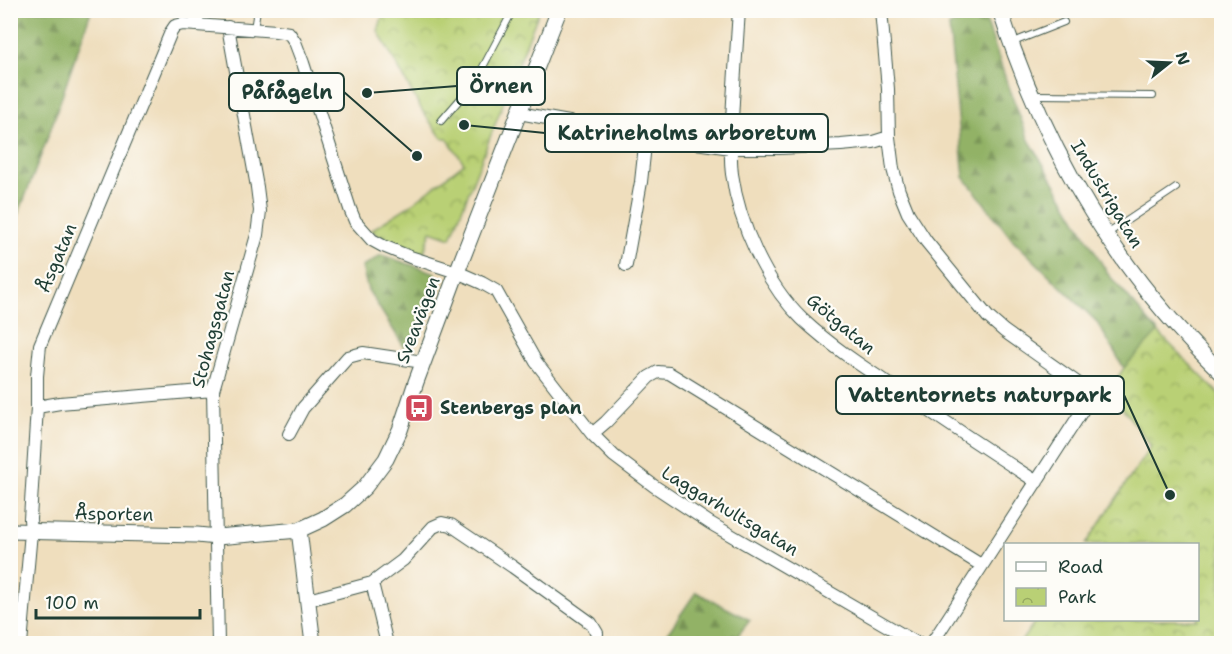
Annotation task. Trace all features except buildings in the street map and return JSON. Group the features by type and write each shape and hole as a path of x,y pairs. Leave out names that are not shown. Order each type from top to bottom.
{"street":[{"name":"Sveavägen","path":"217,537 299,530 323,519 345,505 364,487 386,459 400,430 457,272 559,10"},
{"name":"Götgatan","path":"739,10 731,148 732,173 737,202 747,232 778,290 801,317 831,344 1036,482"},
{"path":"881,10 893,169 908,213 926,240 988,317 1004,331 1093,394 934,640 929,644"},
{"name":"Industrigatan","path":"1000,10 1010,43 1038,113 1095,219 1159,306 1186,338 1221,373"},
{"name":"Åsgatan","path":"21,644 31,532 40,345 175,26 183,24 254,29"},
{"name":"Stohagsgatan","path":"218,644 213,390 257,235 260,211 228,27"},
{"name":"Laggarhultsgatan","path":"254,29 289,33 295,42 355,221 372,240 457,272 496,291 536,362 591,434 614,456 710,524 920,644"},
{"path":"519,113 646,136 731,148 841,146 873,142 889,137"},
{"path":"626,265 641,182 646,136"},
{"path":"289,434 303,408 348,357 363,353 423,362"},
{"path":"591,434 606,422 649,377 658,372 669,373 981,565"},
{"path":"37,407 213,390"},
{"path":"308,600 372,582 403,560 433,527 442,524 451,525 591,622 597,633 596,644"},
{"path":"299,530 313,644"},
{"name":"Åsporten","path":"10,531 217,537"},
{"path":"372,582 387,644"}],"lane":[{"path":"199,25 202,10"},
{"path":"254,29 257,10"},
{"path":"441,120 477,79 513,10"},
{"path":"1010,43 1064,22"},
{"path":"1031,95 1154,96"},
{"path":"1106,235 1176,188"}],"green space":[{"path":"11,10 91,11 49,134 11,234"},
{"path":"384,11 539,11 451,238 431,231 423,255 393,245 371,230 409,206 464,163 447,138 442,138 423,112 378,31"},
{"path":"968,11 983,11 1029,140 1108,274 1158,332 1124,368 1097,322 1011,238 964,177 949,26 970,18"},
{"path":"381,255 436,273 408,353 368,290 362,267"},
{"path":"1158,332 1221,396 1221,643 1020,643 1035,621 1199,621 1199,543 1087,543 1151,446 1109,390 1124,368"},
{"path":"696,592 750,620 732,643 661,643"}],"place":[{"name":"Örnen","path":"367,93"},
{"name":"Katrineholms arboretum","path":"464,125"},
{"name":"Påfågeln","path":"417,156"},
{"name":"Stenbergs plan","path":"419,408"},
{"name":"Vattentornets naturpark","path":"1170,495"}]}
